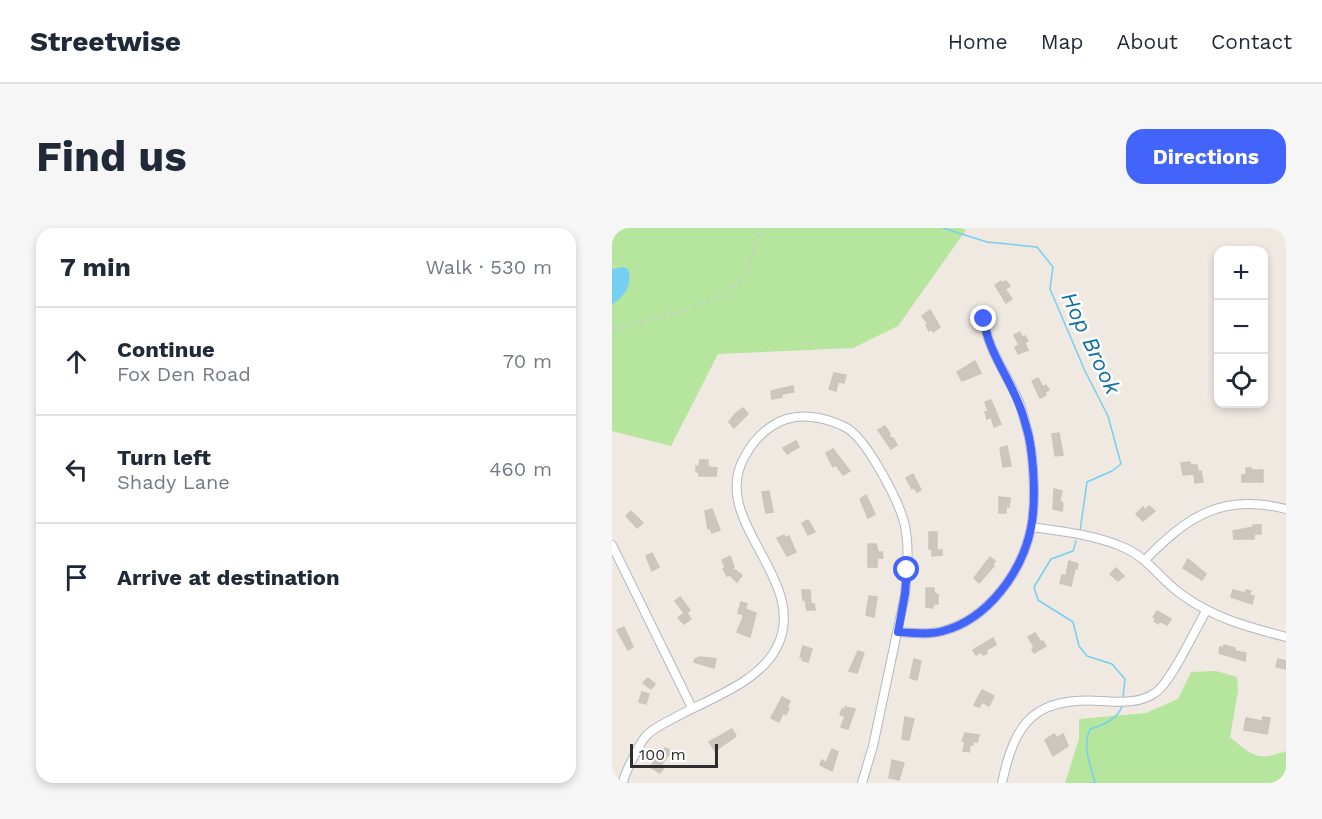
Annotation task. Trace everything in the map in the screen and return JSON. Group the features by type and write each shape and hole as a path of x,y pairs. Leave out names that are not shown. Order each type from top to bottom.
{"street":[{"path":"898,632 943,632 985,608 1003,588 1023,554 1031,527 1032,470 1029,436 1019,403 986,333 984,319"},
{"path":"623,783 635,753 646,736 656,728 748,679 762,669 778,646 784,627 780,593 741,514 736,477 741,462 750,447 770,427 779,422 809,416 822,417 848,428 861,440 873,458 904,522 907,570 905,594 873,746 862,783"},
{"path":"1145,560 1175,531 1204,513 1249,504 1286,509"},
{"path":"1031,527 1123,547 1145,560 1169,585 1206,611 1227,621 1286,637"},
{"path":"612,545 692,708"},
{"path":"1002,783 1006,763 1016,736 1038,711 1066,701 1139,701 1156,692 1171,673 1206,611"}],"path":[{"path":"612,330 676,313 727,294 748,272 755,244 764,228"}],"green space":[{"path":"612,228 961,228 966,230 898,326 853,348 718,354 671,446 612,431"},
{"path":"1216,671 1237,677 1238,691 1230,737 1255,755 1268,756 1286,751 1286,783 1065,783 1079,739 1079,719 1146,713 1178,699 1191,672"}],"water":[{"path":"623,267 628,269 629,285 612,305 612,269"}],"building":[{"path":"1001,281 1002,283 1006,281 1010,286 1005,289 1012,299 1006,303 995,285"},
{"path":"930,310 940,327 933,332 932,329 929,331 926,325 928,324 922,316"},
{"path":"1020,332 1022,337 1025,336 1028,341 1025,343 1028,350 1018,354 1015,347 1019,345 1014,335"},
{"path":"975,361 981,373 962,381 957,372"},
{"path":"834,373 846,375 844,383 838,382 836,391 829,389"},
{"path":"1038,378 1043,387 1046,385 1049,390 1040,398 1032,381"},
{"path":"793,386 794,392 772,399 771,391"},
{"path":"991,400 1001,424 994,427 991,417 987,419 985,412 988,411 985,402"},
{"path":"743,408 748,414 734,428 729,422"},
{"path":"885,426 890,434 889,438 893,438 897,445 891,449 878,430"},
{"path":"1059,433 1063,455 1055,456 1052,434"},
{"path":"796,441 799,447 787,454 783,448"},
{"path":"1007,446 1011,466 1003,467 1000,448"},
{"path":"833,449 850,471 843,475 836,465 833,467 826,453"},
{"path":"700,460 708,460 708,467 717,468 716,476 699,476 696,466 699,466"},
{"path":"1190,462 1190,465 1197,465 1198,471 1201,471 1203,482 1195,483 1194,474 1183,475 1181,463"},
{"path":"1246,468 1263,470 1263,482 1242,482 1242,475 1246,475"},
{"path":"913,474 921,490 917,492 914,487 912,489 906,478"},
{"path":"1054,489 1062,491 1060,500 1063,504 1062,511 1053,509"},
{"path":"769,491 773,512 766,513 762,492"},
{"path":"866,495 875,514 868,518 860,499"},
{"path":"999,497 1010,498 1009,507 1006,506 1006,513 999,513"},
{"path":"1149,506 1155,511 1143,521 1136,514 1143,507 1145,510"},
{"path":"712,509 720,530 712,533 710,528 708,529 705,511"},
{"path":"631,511 643,523 637,528 626,516"},
{"path":"808,520 815,532 808,535 802,523"},
{"path":"1253,525 1261,525 1261,534 1254,534 1254,539 1234,539 1233,531 1253,527"},
{"path":"929,532 937,532 937,550 942,550 942,555 932,556 932,549 929,549"},
{"path":"784,535 785,538 789,536 796,552 787,556 777,538"},
{"path":"868,544 876,544 878,552 882,552 883,558 877,558 877,567 868,567"},
{"path":"652,553 659,567 652,571 646,556"},
{"path":"730,556 734,567 732,568 742,575 737,582 730,575 727,576 723,569 725,567 722,560"},
{"path":"990,557 995,561 992,565 994,566 979,583 974,578"},
{"path":"1188,559 1206,574 1202,580 1183,568"},
{"path":"1069,561 1078,564 1071,586 1060,583 1062,575 1066,576"},
{"path":"1116,568 1124,576 1118,581 1110,574"},
{"path":"926,588 934,588 934,592 938,595 938,604 933,604 933,608 926,607"},
{"path":"802,590 810,590 811,604 814,604 815,610 807,610"},
{"path":"1233,590 1245,593 1246,590 1251,591 1249,595 1254,596 1252,604 1231,597"},
{"path":"869,596 877,597 874,617 866,615"},
{"path":"680,597 690,610 687,613 691,619 684,624 678,618 684,613 675,601"},
{"path":"741,602 747,604 745,609 756,613 750,637 737,632 744,615 738,613"},
{"path":"1157,611 1171,619 1167,625 1154,621 1156,619 1153,617"},
{"path":"624,627 633,647 628,650 617,630"},
{"path":"1035,633 1046,646 1034,653 1032,649 1034,647 1028,637"},
{"path":"993,638 996,645 986,650 987,653 983,655 981,652 976,655 973,650"},
{"path":"1224,645 1235,648 1235,651 1246,653 1245,661 1219,653 1220,647 1224,648"},
{"path":"803,646 812,649 808,662 800,657"},
{"path":"858,651 864,653 857,673 849,671"},
{"path":"700,657 716,659 714,668 694,662"},
{"path":"914,659 921,661 917,680 910,678"},
{"path":"1278,659 1286,661 1286,669 1276,667"},
{"path":"648,678 655,684 651,689 643,683"},
{"path":"982,690 994,696 989,706 982,702 979,707 974,705"},
{"path":"642,692 649,694 646,704 639,702"},
{"path":"782,697 790,701 786,715 783,713 779,722 771,718"},
{"path":"845,707 855,709 848,729 841,727 845,716 840,715"},
{"path":"905,717 914,719 909,740 902,739"},
{"path":"1263,717 1270,718 1267,734 1244,730 1246,718 1262,721"},
{"path":"732,729 736,736 715,751 709,742"},
{"path":"965,733 979,735 977,742 974,741 973,745 970,745 969,752 963,751 965,742 962,741"},
{"path":"1054,734 1057,738 1063,734 1068,746 1053,756 1045,740"},
{"path":"665,748 671,751 660,767 663,769 660,773 650,767"},
{"path":"832,749 838,752 832,771 820,765 822,760 826,763"},
{"path":"892,760 904,763 899,780 889,778"}],"waterway":[{"name":"Hop Brook","path":"943,228 987,242 1037,247 1053,267 1050,289 1085,371 1108,416 1121,464 1112,471 1087,482 1080,531"},
{"name":"Hop Brook","path":"1076,541 1073,551 1051,559 1034,587 1038,600 1073,622 1079,646 1087,656 1112,664 1125,679 1123,698"},
{"name":"Hop Brook","path":"1093,783 1095,782 1087,748 1090,729 1113,718 1122,706"}],"route":[{"path":"907,570 898,632 943,632 973,617 992,602 1023,554 1031,527 1033,498 1029,436 1019,403 986,333 984,319"}]}
